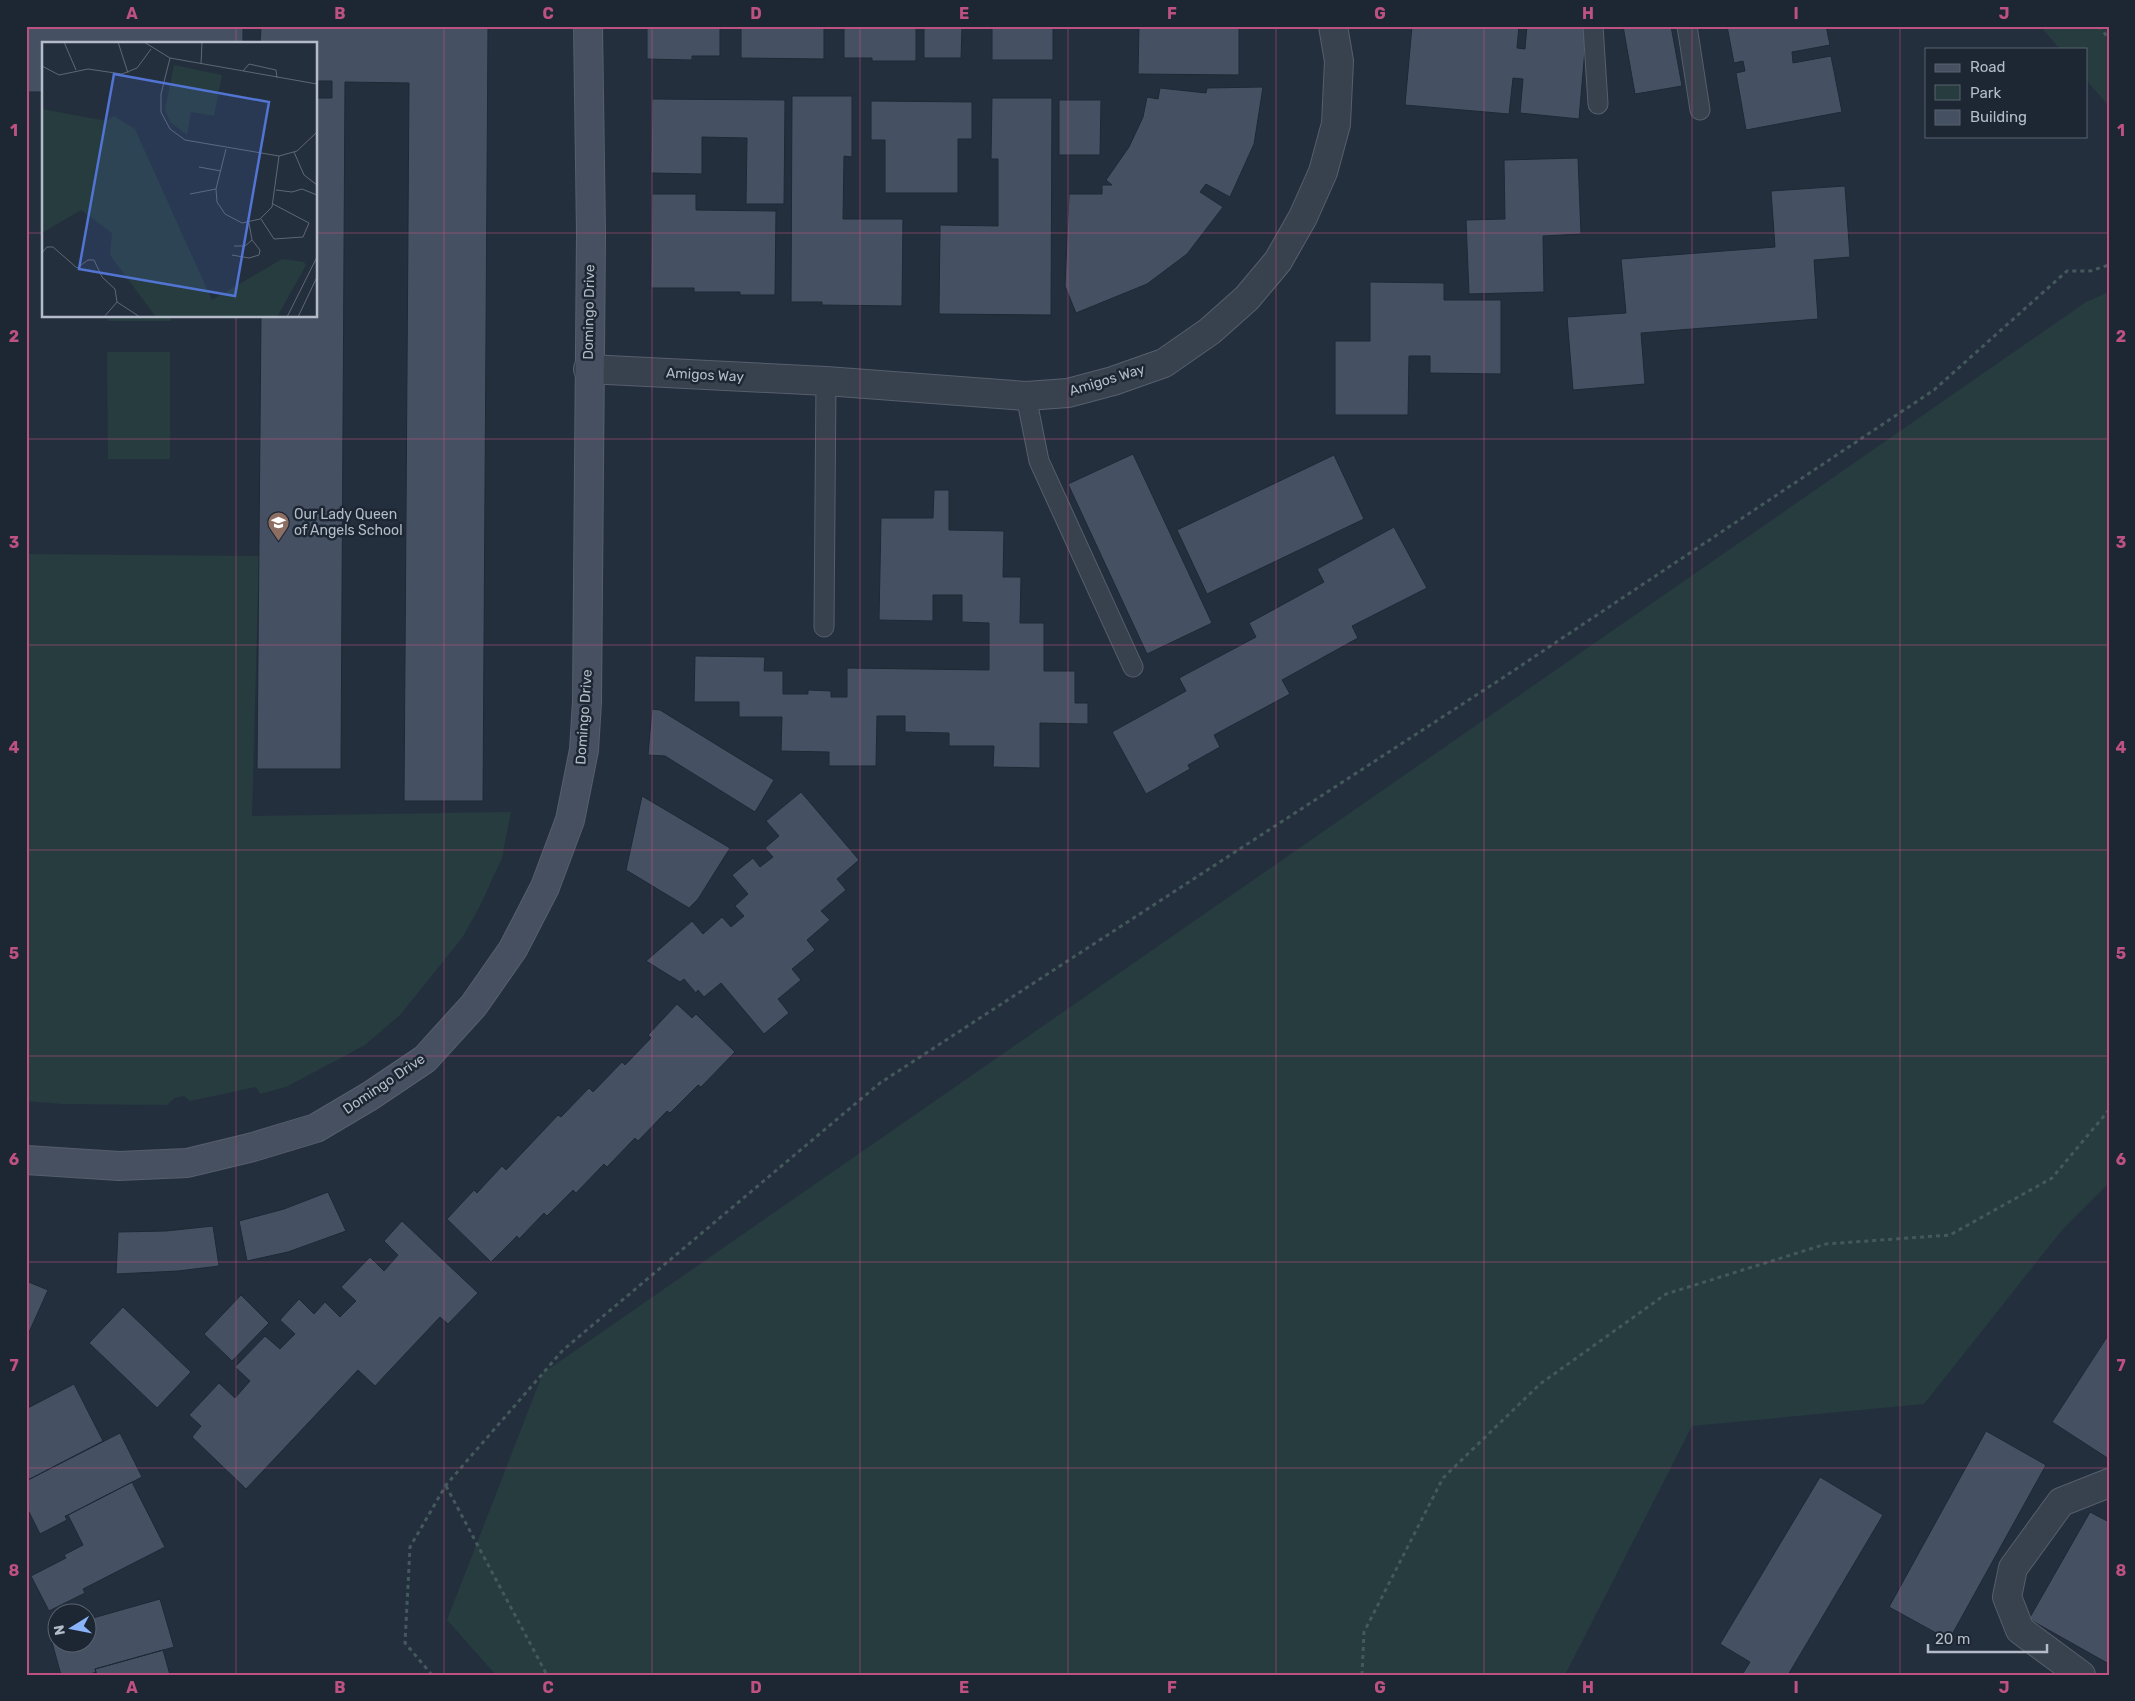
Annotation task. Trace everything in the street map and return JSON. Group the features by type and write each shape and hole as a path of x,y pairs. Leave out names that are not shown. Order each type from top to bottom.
{"street":[{"name":"Domingo Drive","path":"26,1160 119,1166 187,1163 316,1128 370,1096 424,1059 474,1005 514,949 545,887 570,820 584,750 588,617 590,234 588,26"},
{"name":"Amigos Way","path":"588,369 826,381 1026,396 1068,393 1113,381 1164,363 1210,330 1248,298 1278,261 1303,217 1324,172 1336,124 1339,61 1333,26"},
{"path":"2081,1675 2020,1630 2007,1597 2013,1568 2061,1502 2109,1483"}],"lane":[{"path":"1592,26 1598,104"},
{"path":"1687,26 1700,110"},
{"path":"824,627 826,381"},
{"path":"1026,396 1039,461 1133,667"}],"path":[{"path":"2099,26 2109,39"},
{"path":"432,1675 405,1643 410,1547 446,1485 564,1350 880,1083 1504,677 1934,390 2068,271 2090,271 2109,265"},
{"path":"1362,1675 1364,1632 1443,1478 1540,1384 1666,1294 1826,1244 1950,1235 2052,1178 2109,1110"},
{"path":"446,1485 547,1675"}],"green space":[{"path":"2040,26 2109,26 2109,106 2088,82 2088,48 2059,48"},
{"path":"2109,292 2109,1183 2062,1230 1924,1404 1692,1426 1565,1675 496,1675 447,1620 543,1373 2086,302"},
{"path":"108,318 171,318 171,321 108,321"},
{"path":"107,352 170,352 170,459 108,459"},
{"path":"26,554 259,556 252,816 511,812 502,858 480,906 462,938 400,1015 365,1045 286,1087 260,1094 256,1087 190,1101 184,1096 175,1098 167,1105 62,1104 26,1101"}],"building":[{"path":"26,26 243,26 243,42 42,42 42,92 26,92"},
{"path":"261,26 488,26 483,801 404,801 409,83 345,82 341,769 257,769 261,318 318,318 318,98 332,98 332,81 318,81 318,42 260,42"},
{"path":"647,26 720,26 720,56 692,56 692,60 647,59"},
{"path":"741,26 824,26 824,59 741,58"},
{"path":"844,26 916,26 916,61 872,61 872,58 844,58"},
{"path":"924,26 962,26 961,58 924,58"},
{"path":"992,26 1053,26 1053,60 992,60"},
{"path":"1139,26 1239,26 1239,75 1138,74"},
{"path":"1412,26 1519,26 1517,48 1525,49 1527,26 1587,26 1579,119 1520,113 1523,79 1513,78 1509,114 1405,105"},
{"path":"1623,26 1671,26 1682,86 1635,94"},
{"path":"1727,26 1826,26 1830,45 1792,52 1793,63 1831,56 1842,112 1746,130 1736,73 1745,71 1743,61 1734,63"},
{"path":"1263,87 1254,144 1230,197 1206,184 1200,192 1223,207 1187,254 1147,284 1076,313 1065,286 1069,194 1102,194 1102,185 1112,185 1106,180 1129,147 1143,117 1147,97 1158,99 1160,88 1206,93 1207,88"},
{"path":"792,96 852,96 852,157 844,156 843,219 903,219 902,306 822,305 822,302 791,302"},
{"path":"992,98 1052,98 1051,315 939,314 940,225 998,226 998,159 991,159"},
{"path":"652,99 785,100 784,204 746,204 747,138 702,137 702,174 651,173"},
{"path":"1059,100 1101,100 1100,155 1059,155"},
{"path":"871,101 972,102 972,139 958,139 958,193 885,193 885,140 871,140"},
{"path":"1578,158 1581,234 1543,236 1544,292 1469,294 1466,220 1505,219 1504,160"},
{"path":"1845,186 1850,257 1814,260 1818,319 1641,333 1645,384 1573,390 1567,317 1626,313 1621,259 1775,247 1771,191"},
{"path":"652,194 696,194 696,210 776,211 775,295 740,295 740,292 694,292 694,288 651,288"},
{"path":"1370,282 1444,283 1444,300 1501,300 1501,374 1430,373 1430,356 1409,356 1408,415 1335,415 1335,341 1370,341"},
{"path":"1133,454 1212,623 1147,654 1068,484"},
{"path":"1334,455 1364,519 1207,594 1177,530"},
{"path":"934,490 949,490 949,530 1004,531 1003,577 1021,577 1020,623 1044,623 1044,671 1075,671 1075,703 1088,703 1088,724 1040,723 1040,768 993,767 994,746 949,746 949,733 905,732 905,716 877,716 876,766 829,766 829,752 781,751 782,717 739,717 739,702 694,702 695,656 765,657 764,671 783,671 783,694 808,694 808,690 831,691 831,697 847,697 847,668 989,670 989,623 962,622 962,595 933,595 933,621 879,620 881,518 933,518"},
{"path":"1394,527 1427,588 1352,626 1358,638 1282,680 1290,694 1214,735 1220,747 1188,765 1190,769 1146,794 1112,732 1186,691 1179,678 1256,637 1249,623 1324,582 1317,569"},
{"path":"652,709 660,710 774,780 755,812 665,756 648,755"},
{"path":"801,792 859,860 837,879 846,890 821,911 830,920 807,940 815,950 792,969 801,980 778,999 789,1013 764,1034 721,983 704,997 698,990 696,993 684,979 680,982 646,961 692,921 703,934 722,917 731,927 744,916 735,906 748,894 732,875 753,858 760,867 773,857 765,848 779,836 766,821"},
{"path":"642,796 730,848 698,899 689,908 626,870"},
{"path":"677,1004 692,1018 696,1014 735,1052 701,1087 698,1085 670,1113 667,1111 638,1141 635,1138 607,1167 604,1164 576,1193 573,1190 547,1216 544,1213 519,1239 517,1236 491,1262 447,1219 474,1190 477,1193 502,1166 506,1170 558,1115 561,1117 589,1088 593,1092 622,1062 625,1065 651,1038 648,1035"},
{"path":"328,1192 346,1231 288,1252 247,1261 239,1221 284,1209"},
{"path":"402,1221 478,1293 448,1324 440,1317 375,1386 358,1370 246,1489 192,1437 201,1426 189,1415 219,1383 235,1398 250,1381 235,1367 265,1336 280,1349 295,1334 280,1320 299,1299 314,1314 325,1302 340,1317 356,1301 341,1287 370,1257 384,1271 398,1255 384,1241"},
{"path":"213,1226 219,1266 178,1271 116,1274 118,1232 166,1231"},
{"path":"26,1281 48,1290 26,1339"},
{"path":"241,1295 269,1323 232,1361 204,1334"},
{"path":"123,1307 191,1372 157,1408 89,1343"},
{"path":"2109,1334 2109,1459 2052,1422"},
{"path":"74,1384 103,1441 26,1481 26,1436 28,1435 26,1431 26,1409"},
{"path":"1986,1431 2046,1465 1949,1640 1889,1607"},
{"path":"120,1433 142,1477 65,1516 67,1520 40,1534 26,1506 26,1481"},
{"path":"1820,1477 1883,1515 1788,1675 1742,1675 1750,1662 1720,1644"},
{"path":"132,1482 165,1547 83,1589 85,1593 63,1604 48,1604 48,1609 31,1576 66,1558 64,1555 83,1545 68,1515"},
{"path":"2090,1512 2109,1522 2109,1664 2029,1619"},
{"path":"160,1599 174,1647 95,1669 96,1672 88,1675 61,1675 55,1654 98,1654 98,1617"},
{"path":"163,1650 170,1675 97,1675 95,1669"}],"place":[{"name":"Our Lady Queen of Angels School","path":"278,541"}]}
